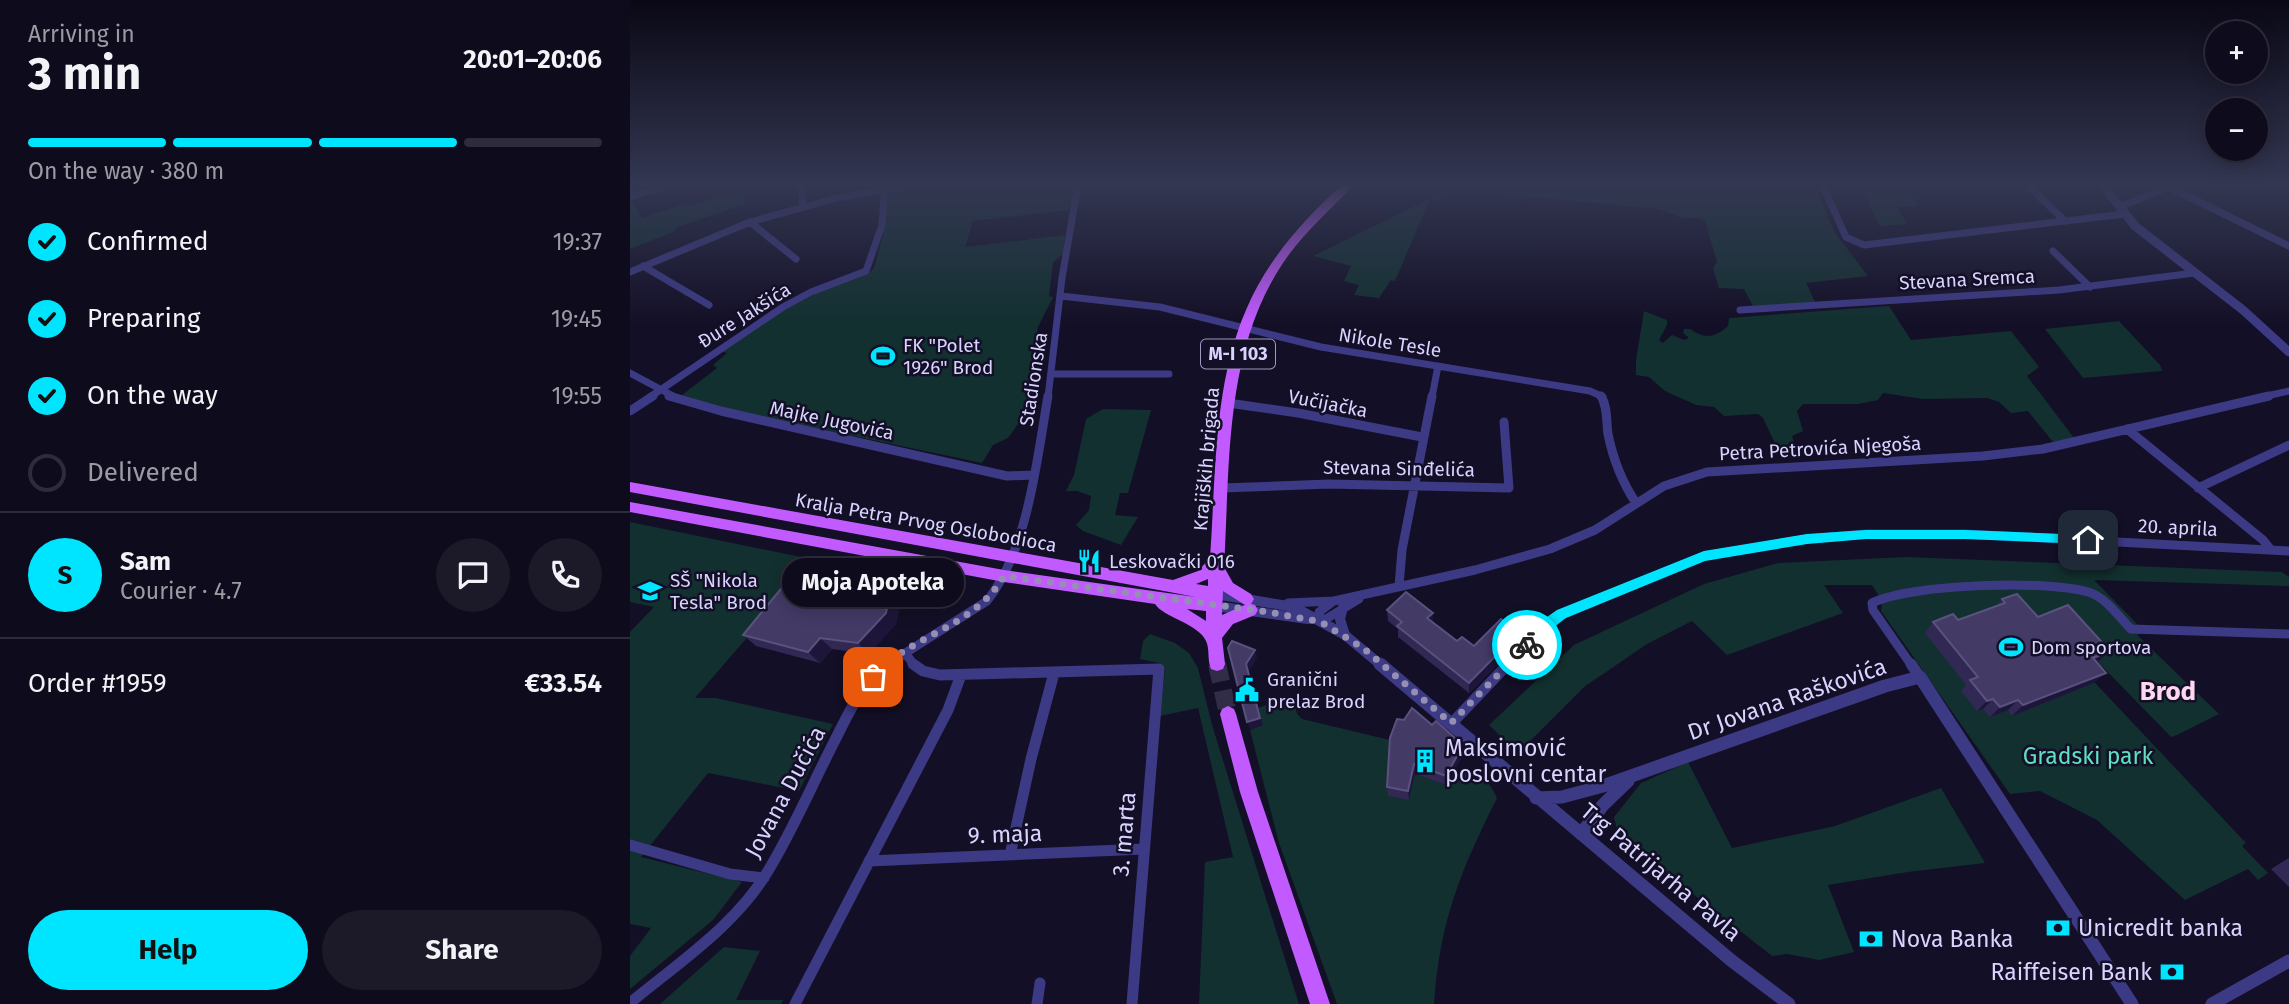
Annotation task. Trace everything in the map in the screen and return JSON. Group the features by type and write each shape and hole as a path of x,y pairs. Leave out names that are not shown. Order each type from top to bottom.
{"main road":[{"name":"Krajiških brigada","path":"1215,600 1228,403 1245,328 1257,298 1283,256 1303,231"},
{"name":"Kralja Petra Prvog Oslobodioca","path":"630,487 1170,587 1215,600"},
{"name":"Kralja Petra Prvog Oslobodioca","path":"630,507 1004,576 1135,594 1215,600"},
{"path":"1170,587 1203,575 1217,560"},
{"path":"1135,594 1174,608 1214,637 1228,619 1248,604 1218,573 1217,560"},
{"name":"M-I 103","path":"1215,600 1214,637 1217,664"},
{"path":"1228,714 1248,792 1320,1004"}],"street":[{"path":"630,272 728,231"},
{"path":"761,231 796,259"},
{"name":"Đure Jakšića","path":"630,411 783,307 811,292 866,271 881,231"},
{"name":"Stadionska","path":"1004,576 1013,558 1034,475 1052,374 1071,231"},
{"path":"1843,231 1846,237 1864,245 1982,231"},
{"path":"2142,231 2243,310 2289,352"},
{"path":"2258,231 2289,246"},
{"path":"2053,251 2090,287"},
{"path":"643,266 709,305"},
{"name":"Stevana Sremca","path":"1740,310 2090,287 2194,273"},
{"name":"Nikole Tesle","path":"1061,296 1160,307 1321,347 1578,388 1601,395 1606,403 1617,468 1628,493 1636,503"},
{"path":"1399,586 1398,576 1422,437 1438,366"},
{"name":"Majke Jugovića","path":"630,373 670,396 721,411 1007,475 1034,475"},
{"path":"1052,374 1169,374"},
{"name":"Petra Petrovića Njegoša","path":"1321,622 1319,612 1369,593 1475,570 1550,549 1595,530 1677,480 1707,472 2043,449 2289,391"},
{"name":"Vučijačka","path":"1228,403 1422,437"},
{"name":"Stevana Sinđelića","path":"1222,488 1329,484 1509,488 1504,422"},
{"path":"2127,429 2263,540 2271,550"},
{"path":"2199,488 2289,445"},
{"name":"20. aprila","path":"1451,723 1542,628 1562,614 1704,556 1807,539 1903,534 2088,540 2289,551"},
{"name":"Jovana Dučića","path":"630,1003 720,928 764,878 863,690 879,670 980,607 1004,576"},
{"path":"2132,1004 1874,610 1872,603 1877,598 1910,590 2060,587 2093,594 2131,629 2289,634"},
{"name":"Petra Petrovića Njegoša","path":"1215,600 1248,604 1321,622"},
{"name":"Petra Petrovića Njegoša","path":"1277,603 1305,612 1321,622"},
{"name":"Petra Petrovića Njegoša","path":"1248,604 1338,604"},
{"path":"1338,604 1345,635"},
{"name":"Trg Patrijarha Pavla","path":"1321,622 1345,635 1776,999 1789,1004"},
{"path":"905,653 914,668 922,672 961,675 1054,673 1031,758 1010,855"},
{"name":"3. marta","path":"1054,673 1153,667 1159,669 1132,1004"},
{"path":"795,1004 947,710 961,675"},
{"name":"Dr Jovana Raškovića","path":"1536,798 1562,797 1633,776 1872,691 1920,677"},
{"path":"1581,834 1603,805 1633,776"},
{"path":"630,845 730,874 764,878"},
{"name":"9. maja","path":"869,861 1143,849"},
{"path":"2212,1004 2289,961"},
{"path":"1037,1004 1040,983"}],"green space":[{"path":"630,231 674,231 673,232 630,249"},
{"name":"FK \"Polet 1926\" Brod","path":"884,231 970,231 965,247 1065,235 1063,254 1053,262 1049,296 1053,297 1038,327 1025,414 1008,438 993,445 982,463 730,410 682,395 717,368 713,365 727,353 720,351 776,314 830,286 869,273 874,268"},
{"path":"1364,231 1416,231 1395,281 1391,280 1379,298 1354,295 1359,285 1344,281 1351,266 1313,256"},
{"path":"1708,231 1834,231 1868,276 1806,283 1817,306 1755,310 1744,289 1719,288 1713,268 1717,262"},
{"path":"1889,306 1911,340 2011,331 2039,367 2027,376 2074,438 2053,442 2028,411 2011,413 1999,402 1987,398 1923,399 1883,393 1878,400 1858,404 1803,404 1797,411 1803,431 1792,436 1798,454 1780,454 1763,418 1758,414 1724,416 1714,407 1696,405 1665,391 1649,377 1636,375 1644,311 1667,320 1659,340 1663,343 1672,335 1684,340 1689,338 1683,333 1684,329 1705,336 1714,335 1728,326 1729,318"},
{"path":"2119,321 2160,365 2162,371 2083,378 2045,329"},
{"path":"1103,409 1151,410 1128,493 1120,493 1115,515 1138,517 1121,545 1083,531 1076,525 1089,510 1091,496 1077,491 1066,491 1074,475 1086,419"},
{"path":"630,522 806,558 801,567 806,569 695,698 716,698 833,724 799,791 708,773 641,857 742,882 713,920 630,989 630,956 651,928 630,924 630,632 654,607 630,602"},
{"name":"Gradski park","path":"1906,557 2282,572 2289,577 2289,586 2094,580 2145,632 2137,635 2219,714 2177,735 2171,737 2098,662 2082,669 2246,843 2242,846 2268,873 2258,880 2248,869 2185,900 2097,820 2040,791 2010,794 1881,611 1882,601 1872,585 1824,585 1843,613 1727,655 1692,621 1647,644 1584,687 1518,753 1489,725 1574,645 1704,584 1778,563"},
{"path":"1150,634 1175,643 1189,653 1198,668 1212,725 1299,1004 1199,1004 1205,862 1233,857 1198,708 1160,716 1165,669 1159,663 1140,659 1143,641"},
{"path":"1293,696 1297,714 1302,719 1394,741 1415,774 1446,785 1453,771 1475,774 1485,780 1497,798 1472,850 1454,898 1441,947 1434,1004 1337,1004 1279,843 1250,730 1262,725 1258,708"},
{"path":"1688,762 1732,848 1835,826 1941,788 1985,863 1828,885 1854,952 1819,960 1787,954 1772,956 1618,835 1614,817 1641,783"},
{"path":"724,947 760,951 736,1000 783,1000 781,1004 660,1004"}],"building":[{"path":"812,566 898,584 889,599 886,613 858,643 820,638 808,652 743,635 789,579 799,581"},
{"path":"1406,592 1433,613 1427,618 1457,641 1462,637 1474,646 1501,619 1519,632 1469,683 1397,626 1402,622 1387,610"},
{"name":"Dom sportova","path":"2017,594 2038,617 2068,605 2110,651 2093,658 2106,673 2023,705 2018,700 2000,707 1993,699 1987,701 1970,680 1978,677 1933,622 1953,614 1958,620 2005,603 2002,599"},
{"name":"Granični prelaz Brod","path":"1232,641 1255,650 1246,664 1260,718 1247,722 1228,648"},
{"name":"Maksimović poslovni centar","path":"1412,708 1432,725 1436,721 1463,745 1446,776 1414,764 1408,791 1387,787 1390,738 1397,719 1404,720"}],"tunnel":[{"path":"1217,664 1228,714"}],"way so far":[{"path":"873,677 889,663 980,607 1004,576 1187,603 1294,615 1321,622 1363,648 1451,723 1527,645"}],"place":[{"name":"FK \"Polet 1926\" Brod","path":"883,356"},
{"name":"Leskovački 016","path":"1089,561"},
{"name":"SŠ \"Nikola Tesla\" Brod","path":"650,591"},
{"name":"Dom sportova","path":"2011,647"},
{"name":"Moja Apoteka","path":"873,677"},
{"name":"Granični prelaz Brod","path":"1247,690"},
{"name":"Maksimović poslovni centar","path":"1425,761"},
{"name":"Unicredit banka","path":"2058,928"},
{"name":"Nova Banka","path":"1871,939"},
{"name":"Raiffeisen Bank","path":"2172,972"}],"district":[{"name":"Brod","path":"2168,691"}],"route":[{"path":"1527,645 1542,628 1562,614 1704,556 1807,539 1866,534 1965,534 2088,540"}]}
